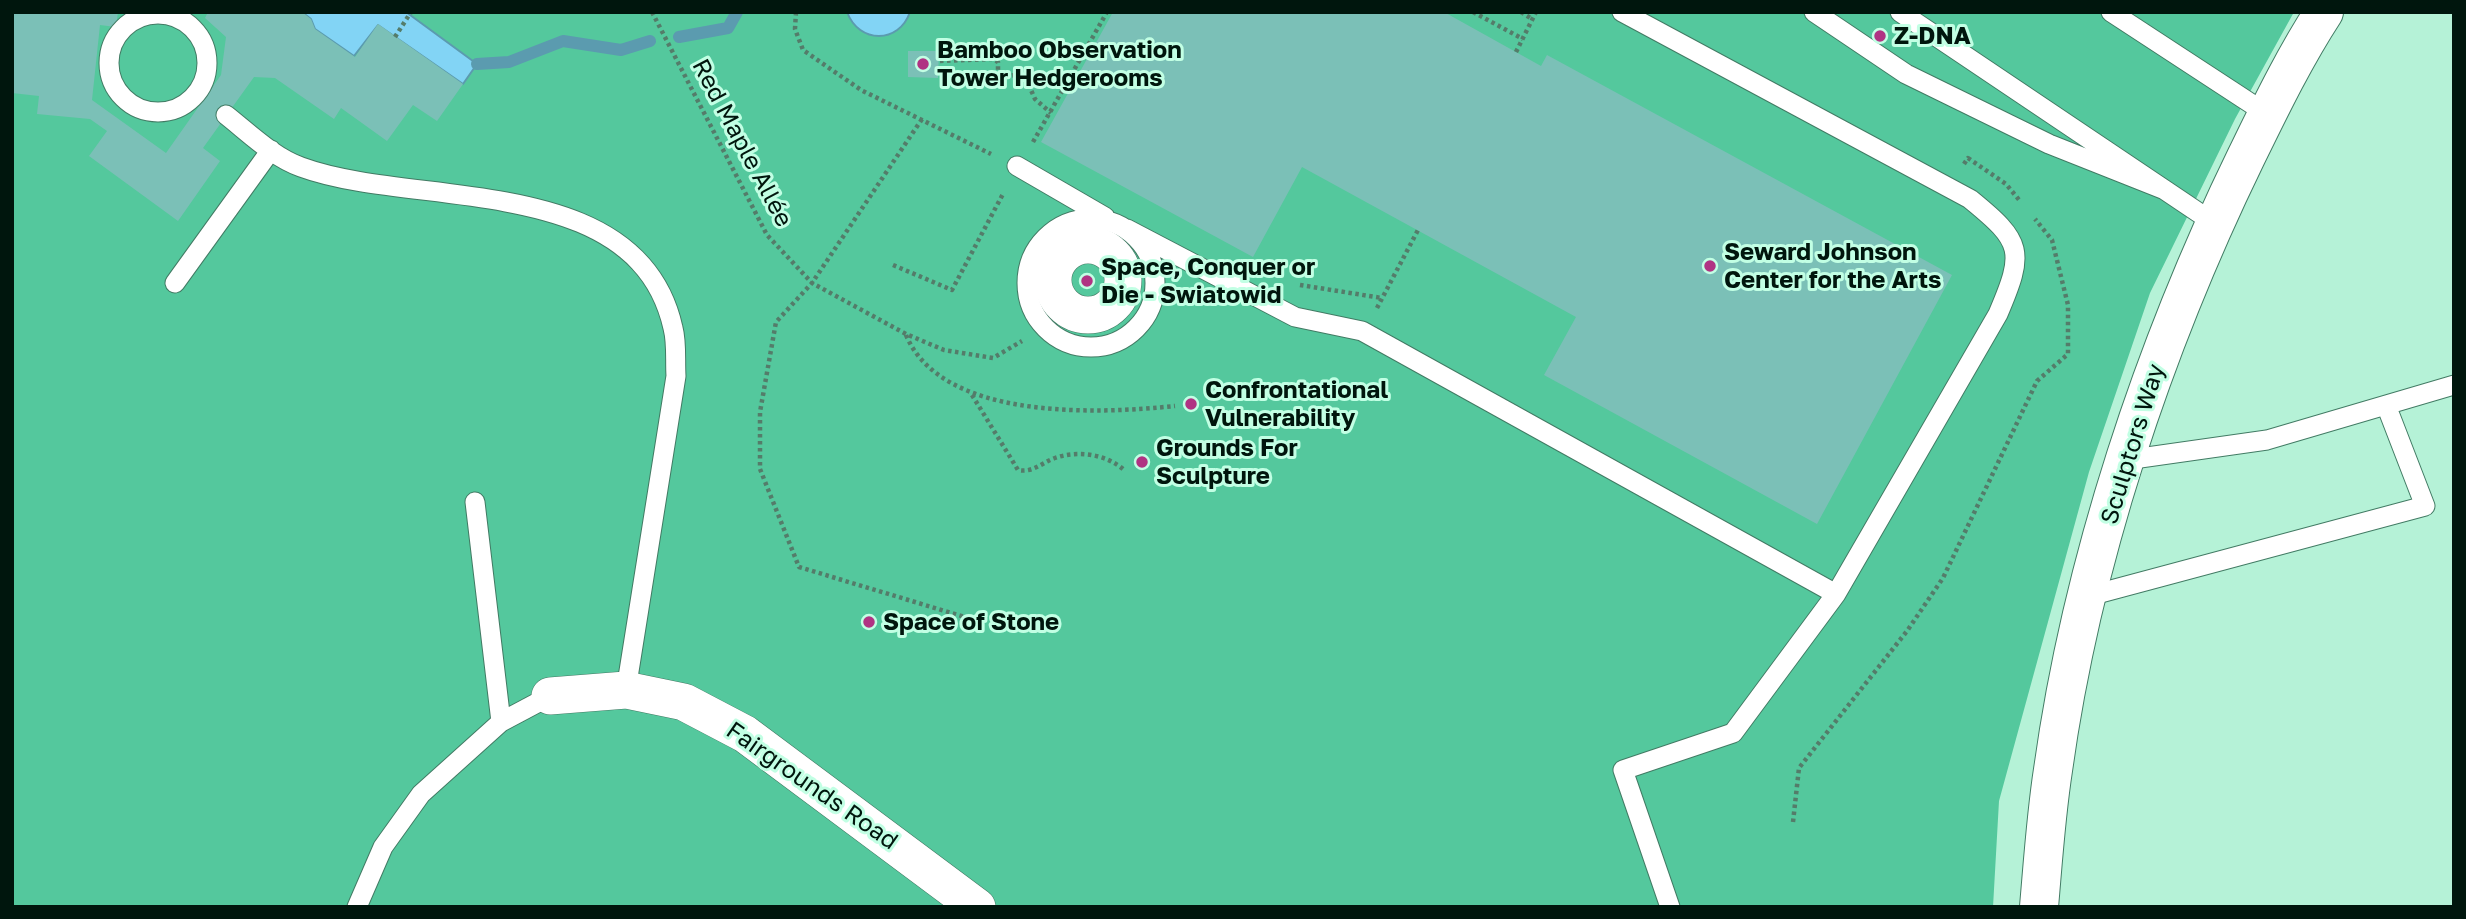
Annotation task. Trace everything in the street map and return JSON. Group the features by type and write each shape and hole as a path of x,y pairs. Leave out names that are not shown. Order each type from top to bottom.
{"street":[{"name":"Sculptors Way","path":"2039,907 2053,769 2089,596 2126,460 2163,346 2214,223 2267,114 2324,12"},
{"name":"Fairgrounds Road","path":"550,696 626,690 684,702 745,734 977,907"}],"lane":[{"path":"1622,12 1970,199 2009,234 2015,249 2016,267 1998,314 1836,594 1733,733 1623,770 1671,907"},
{"path":"1814,12 1906,74 2049,144 2165,190"},
{"path":"1900,12 2214,223"},
{"path":"2111,12 2267,114"},
{"path":"170,15 185,22 197,32 206,54 206,77 202,95 164,112 139,109 124,100 114,86 109,70 110,54 116,38 140,17 170,15"},
{"path":"226,115 271,150 300,167 383,185 526,203 585,224 628,252 658,288 673,328 676,376 626,690"},
{"path":"175,283 271,150"},
{"path":"1017,166 1114,233 1147,252 1156,282 1153,302 1143,320 1129,335 1111,344 1089,348 1057,339 1034,314 1027,293 1027,271 1034,250 1049,234 1067,223 1087,218 1114,233 1295,317 1362,331 1836,594"},
{"path":"2126,460 2267,440 2454,385"},
{"path":"2089,596 2425,506 2386,405"},
{"path":"475,502 501,722"},
{"name":"Fairgrounds Road","path":"357,907 383,847 421,794 501,722 550,696"}],"path":[{"path":"395,37 411,12"},
{"name":"Red Maple Allée","path":"652,12 768,235 811,283 906,334 944,350 986,358 1000,356 1021,341"},
{"path":"796,12 795,29 803,50 862,90 1017,166"},
{"path":"893,265 952,290 1017,166 1051,113 1107,12"},
{"path":"1473,12 1522,39"},
{"path":"1521,12 1532,19"},
{"path":"1516,52 1536,12"},
{"path":"940,61 992,58 999,63 998,69 1004,77 1015,75 1026,79 1035,99 1051,113"},
{"path":"922,119 811,283 776,322 760,412 760,469 799,567 968,618"},
{"path":"1950,188 1968,158 2007,184 2022,203"},
{"path":"1793,822 1799,768 1899,642 1943,578 2037,381 2068,354 2068,305 2052,240 2029,212"},
{"path":"1377,309 1418,230"},
{"path":"906,334 913,351 924,365 972,394 1009,404 1130,411 1175,406"},
{"path":"972,394 1018,470 1032,470 1057,457 1097,455 1114,461 1124,470"}],"green space":[{"name":"Grounds For Sculpture","path":"12,12 2294,12 2235,119 2150,293 2089,472 1999,801 1993,907 12,907"}],"water":[{"path":"302,12 406,12 477,64 463,84 378,25 354,56 315,29 311,19"},
{"path":"847,12 910,12 897,30 879,36 860,30"}],"building":[{"path":"12,12 118,12 116,27 100,25 92,100 166,153 221,75 226,37 205,18 208,12 302,12 311,19 315,29 355,57 378,24 463,84 437,121 413,105 387,141 341,108 334,119 275,78 254,77 203,148 220,161 178,221 89,156 107,131 90,119 37,114 39,96 12,93"},
{"name":"Seward Johnson Center for the Arts","path":"1113,12 1444,12 1541,66 1547,55 1952,275 1817,524 1544,375 1576,317 1302,167 1253,257 1041,142"},
{"name":"Bamboo Observation Tower Hedgerooms","path":"908,51 939,51 938,78 908,77"}],"waterway":[{"path":"679,37 728,28 737,12"},
{"path":"477,64 509,62 563,41 621,50 650,41"}],"place":[{"name":"Z-DNA","path":"1880,36"},
{"name":"Bamboo Observation Tower Hedgerooms","path":"923,64"},
{"name":"Seward Johnson Center for the Arts","path":"1710,266"},
{"name":"Space, Conquer or Die - Swiatowid","path":"1087,281"},
{"name":"Confrontational Vulnerability","path":"1191,404"},
{"name":"Grounds For Sculpture","path":"1142,462"},
{"name":"Space of Stone","path":"869,622"}]}
